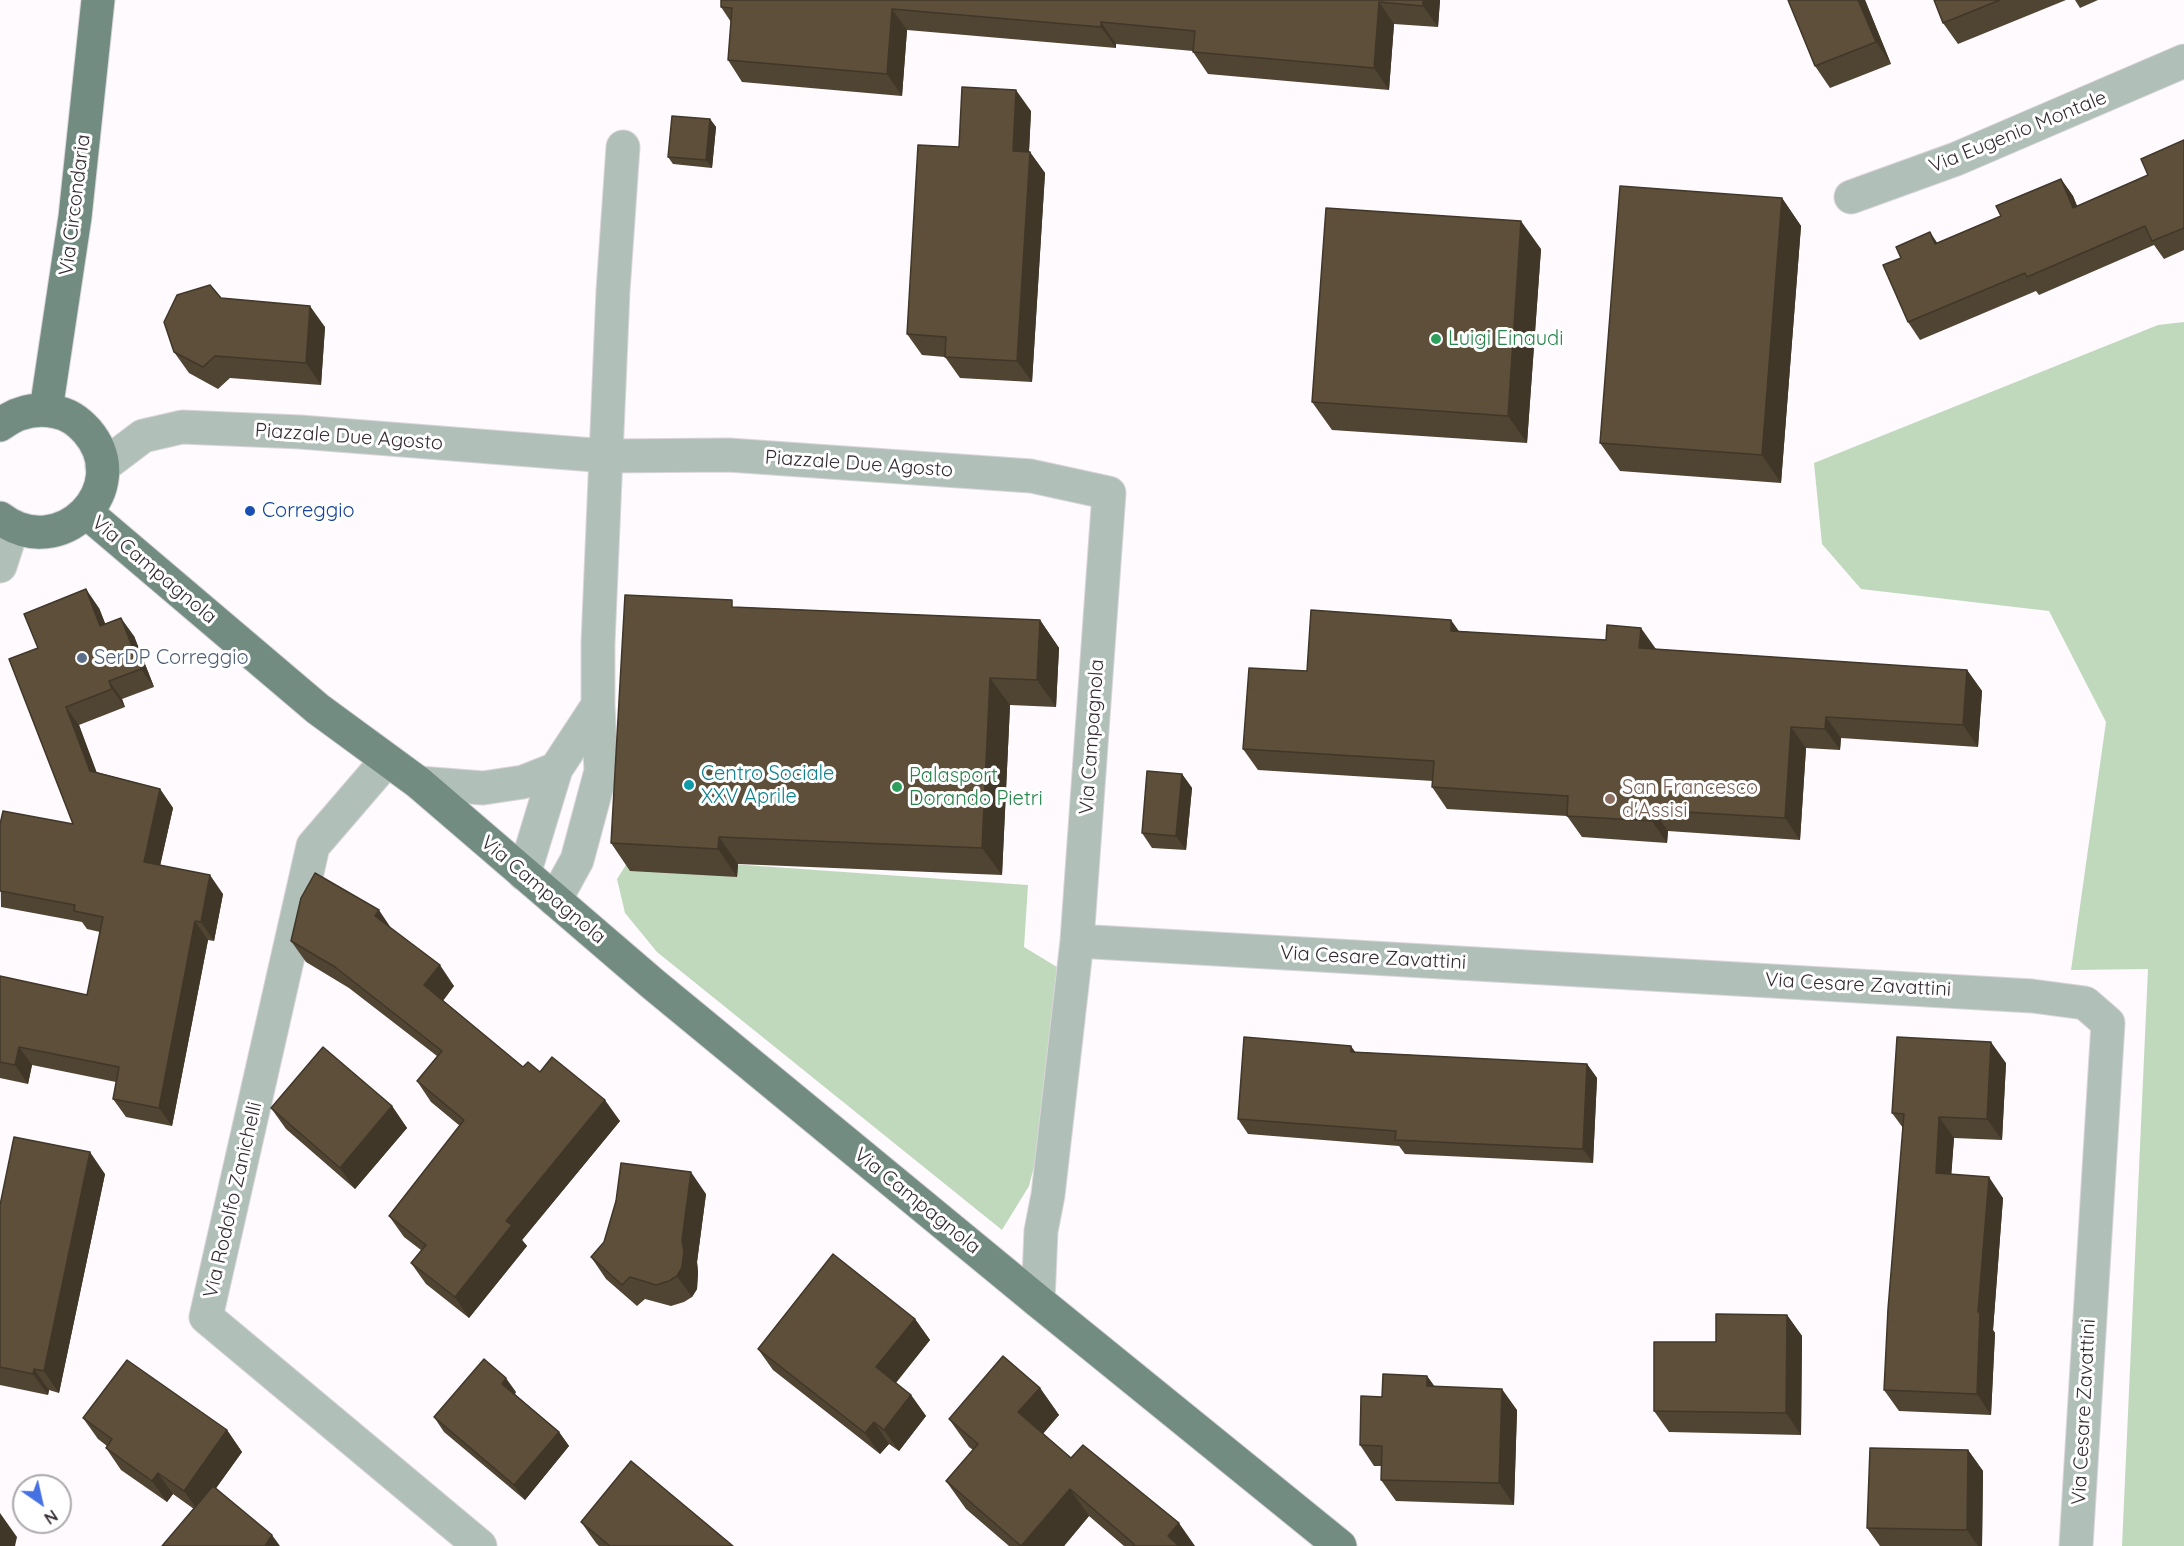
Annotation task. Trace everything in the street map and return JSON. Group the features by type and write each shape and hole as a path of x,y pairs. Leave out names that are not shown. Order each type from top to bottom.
{"main road":[{"name":"Via Circondaria","path":"46,410 75,217 98,0"},
{"path":"0,424 26,411 46,410 64,414 86,429 96,445 102,467 98,492 86,512 67,526 45,533 22,530 7,522"},
{"name":"Via Campagnola","path":"86,512 302,696 419,783 663,991 1038,1301 1340,1546"}],"street":[{"name":"Via Eugenio Montale","path":"1851,197 1956,159 2184,61"},
{"path":"555,900 577,860 601,771 598,643 616,234 623,147"},
{"name":"Piazzale Due Agosto","path":"102,467 143,436 182,427 300,432 607,456 729,455 1031,476 1109,493"},
{"name":"Via Campagnola","path":"1038,1301 1041,1231 1048,1194 1077,941 1109,493"},
{"path":"0,566 7,522"},
{"path":"524,874 556,769 598,705"},
{"name":"Via Rodolfo Zanichelli","path":"387,760 313,846 206,1317 474,1544"},
{"path":"419,783 483,788 523,782 556,769"},
{"name":"Via Cesare Zavattini","path":"1077,941 1833,983 2032,996 2085,1003 2108,1023 2076,1546"},
{"name":"Via Campagnola","path":"1000,1269 1020,1256 1041,1231"}],"green space":[{"path":"2184,322 2184,1546 2122,1546 2148,969 2071,970 2106,722 2049,611 1861,589 1822,544 1814,463 2158,325"},
{"path":"631,857 1028,885 1024,947 1057,967 1042,1135 1029,1186 1002,1230 657,952 625,913 617,879"}],"building":[{"path":"721,0 1423,0 1423,6 1379,2 1374,68 1193,52 1195,31 1101,22 1101,27 892,9 887,74 728,60 732,8 721,7"},
{"path":"1788,0 1858,0 1876,42 1815,66"},
{"path":"1934,0 2000,0 1943,23"},
{"path":"962,87 1016,90 1013,151 1030,152 1017,361 945,357 946,337 907,334 918,145 959,147"},
{"path":"672,116 710,119 706,160 668,157"},
{"path":"2184,140 2184,228 2152,241 2145,226 2027,277 2025,273 1908,322 1883,265 1901,258 1896,247 1930,232 1935,244 2001,216 1996,206 2061,179 2073,208 2148,175 2141,159"},
{"path":"1620,186 1782,198 1762,455 1600,443"},
{"name":"Luigi Einaudi","path":"1326,208 1521,221 1508,416 1312,402"},
{"path":"210,285 221,298 310,306 306,363 215,356 203,367 174,352 164,322 177,295"},
{"path":"86,589 100,626 121,618 141,669 109,681 112,689 66,707 90,771 160,789 144,862 210,875 201,922 195,921 159,1108 113,1099 119,1067 19,1047 15,1065 0,1062 0,976 87,995 103,917 74,911 75,905 0,891 0,824 3,811 73,824 9,659 38,648 24,614"},
{"path":"625,595 732,600 732,607 1040,620 1037,680 990,678 982,848 719,837 718,849 611,843"},
{"path":"1311,610 1451,620 1451,631 1606,640 1607,625 1641,628 1639,648 1967,670 1963,725 1826,717 1825,729 1791,727 1785,818 1653,810 1652,821 1567,816 1568,796 1432,787 1434,761 1243,749 1249,668 1307,671"},
{"path":"1147,771 1182,774 1176,836 1142,833"},
{"path":"315,873 379,910 375,916 440,965 424,985 523,1067 528,1062 540,1072 552,1057 605,1100 506,1221 512,1225 455,1297 411,1263 426,1245 389,1216 464,1120 417,1081 442,1051 335,967 291,941 301,898"},
{"path":"1244,1037 1351,1046 1351,1052 1587,1064 1583,1149 1395,1140 1396,1131 1238,1119"},
{"path":"1897,1037 1991,1042 1987,1119 1939,1117 1936,1173 1989,1177 1978,1312 1980,1312 1977,1394 1884,1390 1888,1309 1904,1114 1892,1113"},
{"path":"323,1047 392,1106 340,1168 271,1108"},
{"path":"14,1137 90,1152 44,1371 34,1369 33,1374 0,1367 0,1205"},
{"path":"621,1163 691,1172 682,1240 684,1251 682,1267 677,1276 669,1281 656,1285 630,1277 622,1285 591,1257 604,1242 616,1201"},
{"path":"833,1254 915,1319 876,1367 911,1395 884,1430 874,1422 865,1433 758,1349"},
{"path":"1716,1314 1787,1315 1786,1413 1654,1411 1654,1342 1716,1342"},
{"path":"1003,1356 1040,1388 1018,1412 1071,1458 1083,1445 1179,1523 1168,1536 1179,1546 1133,1546 1134,1544 1070,1489 1021,1546 946,1481 978,1444 949,1419"},
{"path":"484,1359 506,1378 502,1384 559,1432 514,1485 434,1417"},
{"path":"127,1360 227,1430 184,1491 158,1473 152,1481 106,1448 112,1439 83,1418"},
{"path":"1383,1374 1427,1376 1427,1386 1502,1389 1499,1483 1381,1480 1382,1446 1360,1445 1361,1396 1382,1397"},
{"path":"1870,1448 1968,1450 1967,1530 1867,1528"},
{"path":"631,1461 733,1546 610,1546 581,1522"},
{"path":"213,1486 272,1535 265,1546 162,1546"}],"place":[{"name":"Luigi Einaudi","path":"1436,339"},
{"name":"Correggio","path":"250,511"},
{"name":"SerDP Correggio","path":"82,658"},
{"name":"Centro Sociale XXV Aprile","path":"689,785"},
{"name":"Palasport Dorando Pietri","path":"897,787"},
{"name":"San Francesco d'Assisi","path":"1610,799"}]}
